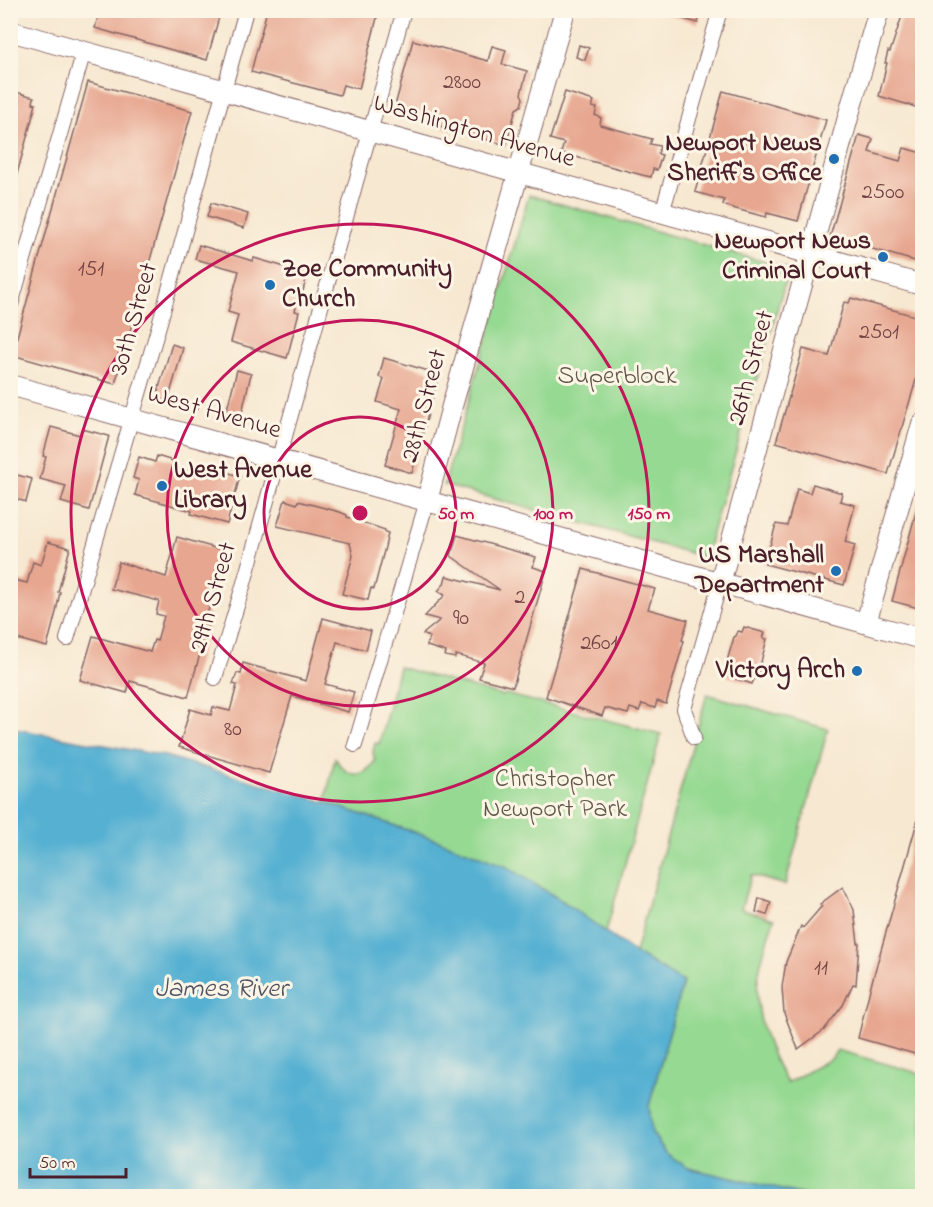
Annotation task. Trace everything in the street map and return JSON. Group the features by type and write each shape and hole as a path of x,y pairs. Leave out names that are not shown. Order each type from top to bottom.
{"street":[{"name":"30th Street","path":"67,639 132,418 246,10"},
{"name":"29th Street","path":"215,678 279,459 404,10"},
{"name":"28th Street","path":"355,745 427,501 565,10"},
{"path":"662,213 720,10"},
{"name":"26th Street","path":"694,738 684,709 879,10"},
{"name":"Washington Avenue","path":"10,31 922,285"},
{"path":"10,308 84,51"},
{"name":"West Avenue","path":"10,385 922,639"},
{"path":"866,623 922,424"}],"green space":[{"name":"Superblock","path":"529,195 789,269 705,557 444,485"},
{"name":"Christopher Newport Park","path":"399,667 503,696 506,694 661,734 606,932 505,866 325,802 335,758 344,769 354,774 365,772 375,761 373,752 375,743 379,744"},
{"path":"707,694 828,729 785,885 751,875 741,909 774,919 758,978 760,1019 768,1046 787,1083 832,1058 837,1050 922,1074 922,1196 808,1196 688,1168 666,1153 652,1133 649,1106 683,982 635,953"}],"water":[{"name":"James River","path":"10,728 165,756 325,802 505,866 564,902 635,953 683,982 649,1106 652,1133 666,1153 688,1168 808,1196 11,1196"}],"building":[{"path":"100,10 221,10 207,60 95,28"},
{"path":"267,10 379,10 359,89 343,85 340,95 251,72"},
{"path":"666,10 701,10 698,23 666,14"},
{"path":"904,10 922,10 922,109 879,96 888,51 890,52"},
{"path":"413,40 488,61 492,46 506,50 502,64 527,71 521,94 523,98 521,106 516,109 506,145 393,113"},
{"path":"579,45 589,48 585,60 576,57"},
{"path":"88,82 192,111 115,384 12,355"},
{"path":"723,91 826,120 798,221 767,213 766,217 736,209 723,205 724,200 695,192"},
{"path":"16,92 34,97 33,103 36,104 14,185 10,185 10,94 15,96"},
{"path":"565,92 594,101 592,107 597,108 595,115 601,118 600,125 652,139 650,144 660,146 658,154 662,155 657,170 653,169 651,177 561,153 564,143 550,139"},
{"path":"859,135 873,139 869,152 900,161 904,148 922,153 922,263 830,237"},
{"path":"211,203 248,214 244,228 207,217"},
{"name":"Zoe Community Church","path":"199,245 253,261 254,258 285,267 285,269 296,272 295,276 306,279 295,311 299,312 287,358 231,342 238,315 228,312 239,271 195,259"},
{"path":"851,298 922,318 922,360 888,474 776,442 803,349 829,356 844,302 849,303"},
{"path":"172,344 183,348 168,401 156,398"},
{"path":"384,358 439,374 412,473 385,465 401,409 377,402 384,379 379,377"},
{"path":"237,370 251,374 240,421 225,417"},
{"path":"51,427 80,435 82,429 109,436 89,510 61,502 66,486 40,479 46,457 43,456"},
{"path":"157,456 176,462 174,467 202,475 205,466 240,476 227,524 191,514 192,511 135,495 139,480 133,478 139,457 155,462"},
{"path":"10,473 32,479 26,502 10,497"},
{"path":"813,484 842,493 840,501 855,505 845,542 855,545 844,585 765,564 776,524 787,526 797,489 810,493"},
{"path":"285,500 340,512 388,533 374,589 371,588 368,600 342,594 353,556 350,543 277,526"},
{"path":"919,501 922,502 922,609 892,601"},
{"path":"457,535 536,557 533,567 546,571 513,687 479,678 484,663 456,655 455,658 445,656 446,652 427,646 429,637 423,634 440,620 425,616 445,595 438,591 444,584 446,576 500,590 451,556"},
{"path":"177,537 222,550 211,587 215,588 204,624 208,625 188,697 130,681 127,693 80,680 93,636 150,652 154,640 157,641 164,616 156,614 159,601 111,589 119,562 166,577"},
{"path":"48,542 70,548 47,647 10,637 10,579 27,583 33,562 41,565"},
{"path":"583,569 655,589 648,609 688,620 666,704 657,701 655,708 642,704 639,711 630,708 628,714 605,708 602,716 546,697"},
{"path":"323,618 371,631 366,650 337,642 325,684 354,692 348,712 292,696 269,773 179,747 190,709 211,715 213,707 230,711 237,685 233,684 237,673 241,674 243,663 306,681"},
{"path":"744,627 765,633 763,638 767,639 757,677 752,684 727,676 729,669 725,668 734,637 738,631 742,632"},
{"path":"919,815 922,816 922,1056 858,1038"},
{"path":"843,887 854,910 859,943 856,985 853,984 843,1005 824,1030 798,1049 784,1013 782,987 786,962 801,926 803,928 822,906 820,904"},
{"path":"759,898 771,902 767,915 756,912"}],"place":[{"name":"Newport News Sheriff's Office","path":"834,159"},
{"name":"Newport News Criminal Court","path":"883,257"},
{"name":"Zoe Community Church","path":"270,285"},
{"name":"West Avenue Library","path":"162,486"},
{"name":"US Marshall Department","path":"836,571"},
{"name":"Victory Arch","path":"857,671"}]}
